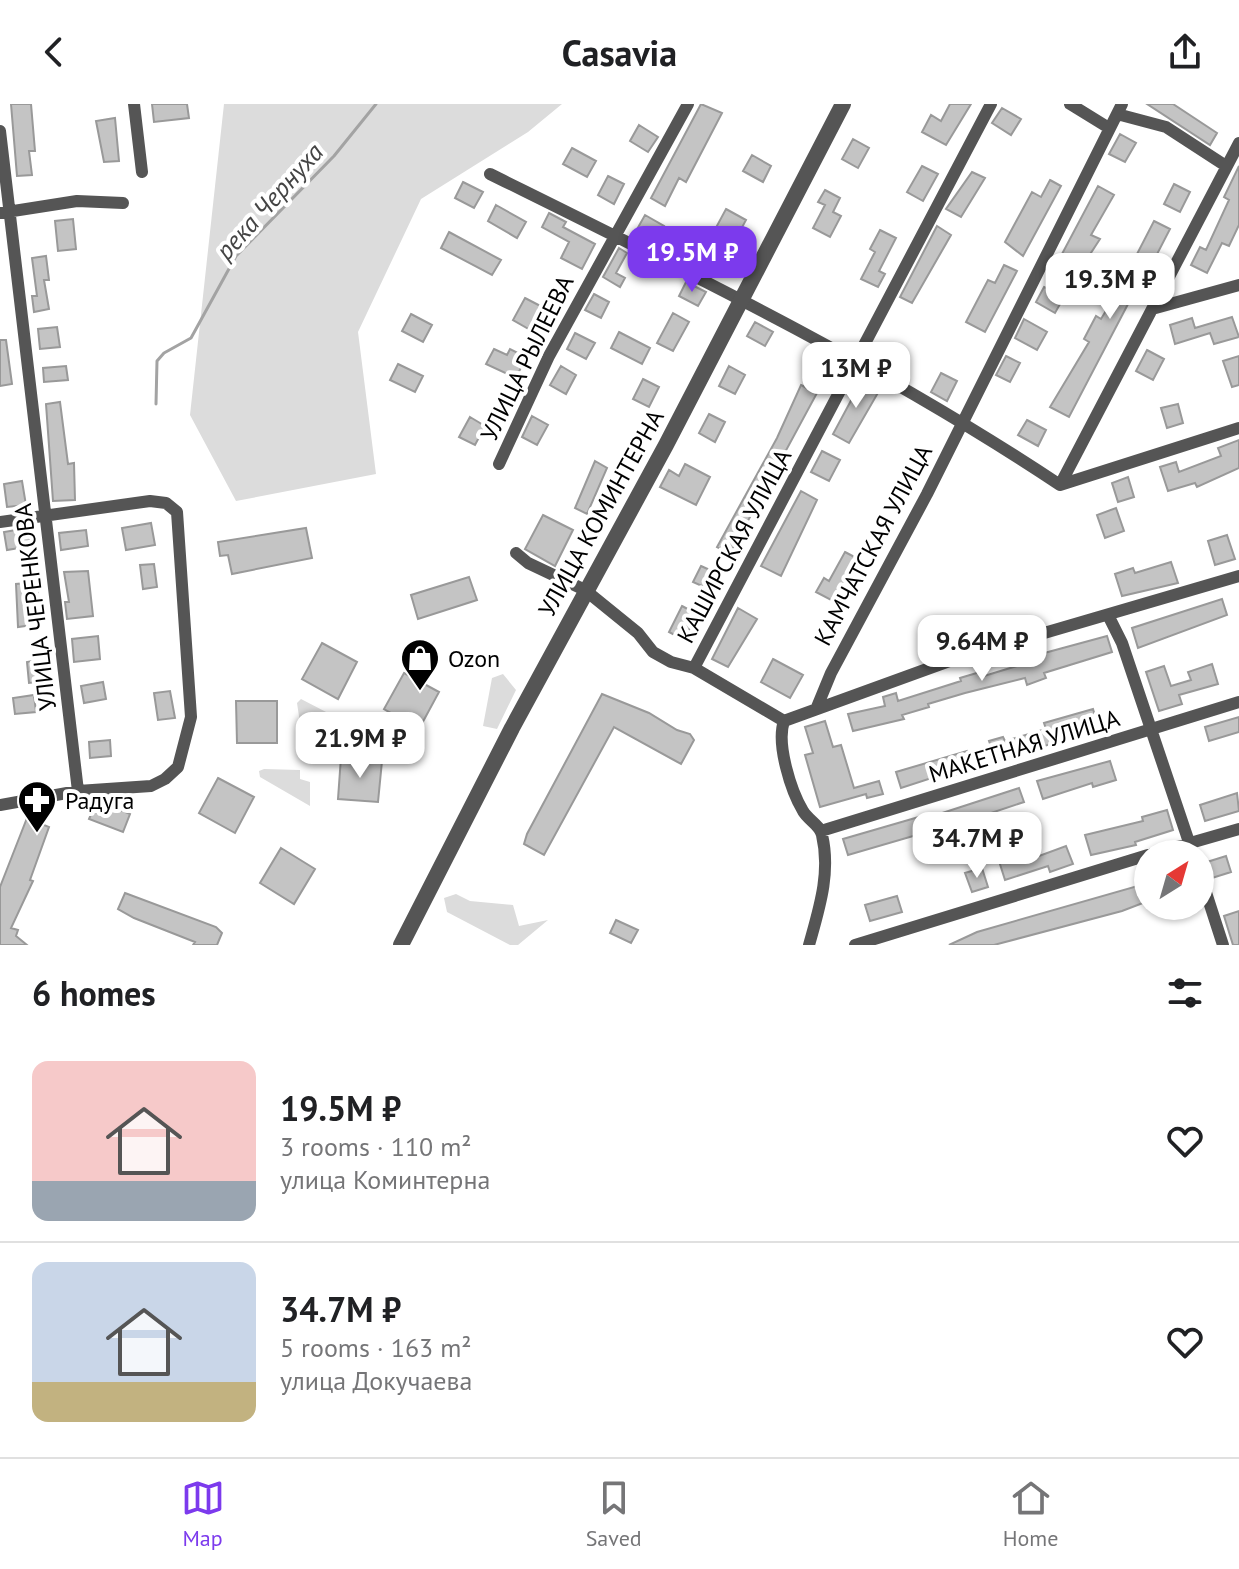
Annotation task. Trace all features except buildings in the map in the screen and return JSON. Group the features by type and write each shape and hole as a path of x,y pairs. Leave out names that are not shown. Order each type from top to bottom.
{"street":[{"path":"134,104 142,172"},
{"name":"УЛИЦА РЫЛЕЕВА","path":"499,464 549,356 613,235 688,104"},
{"name":"УЛИЦА КОМИНТЕРНА","path":"401,945 843,104"},
{"name":"КАШИРСКАЯ УЛИЦА","path":"694,668 991,104"},
{"path":"1070,104 1109,128"},
{"path":"1120,109 1166,127 1226,166"},
{"name":"КАМЧАТСКАЯ УЛИЦА","path":"817,707 831,673 927,494 1120,109"},
{"name":"УЛИЦА ЧЕРЕНКОВА","path":"0,131 5,212 46,515 78,791"},
{"path":"1060,485 1239,143"},
{"path":"490,174 741,300 962,420 1060,485"},
{"path":"5,212 77,201 123,203"},
{"path":"1152,309 1239,285"},
{"path":"1060,485 1239,428"},
{"path":"0,522 150,501 166,503 177,512 179,523 180,591 191,670 191,717 178,767 165,779 151,786 78,791 0,805"},
{"path":"516,553 528,563 585,590 638,633 653,652 671,662 694,668 784,721"},
{"path":"784,721 952,660 1109,617 1239,576"},
{"path":"1109,617 1122,643 1189,840"},
{"name":"МАКЕТНАЯ УЛИЦА","path":"821,831 1239,702"},
{"path":"784,721 782,739 793,787 803,812 821,831 826,866 821,901 809,945"},
{"path":"1212,840 1239,829"},
{"path":"855,945 1134,860"},
{"path":"1214,917 1223,945"}],"shaded area":[{"path":"224,104 562,104 528,132 421,199 358,332 376,474 236,501 190,415"},
{"path":"503,674 516,690 497,729 483,726 492,678"},
{"path":"301,699 328,713 308,739 302,736 297,703"},
{"path":"300,770 300,779 310,782 310,806 260,777 259,771"},
{"path":"456,894 470,901 513,905 519,926 548,920 518,945 510,945 447,912 444,898"}],"waterway":[{"name":"река Чернуха","path":"156,404 157,361 164,353 191,338 236,256 334,156 376,104"}],"place":[{"name":"Ozon","path":"420,692"},
{"name":"Радуга","path":"37,834"}]}
